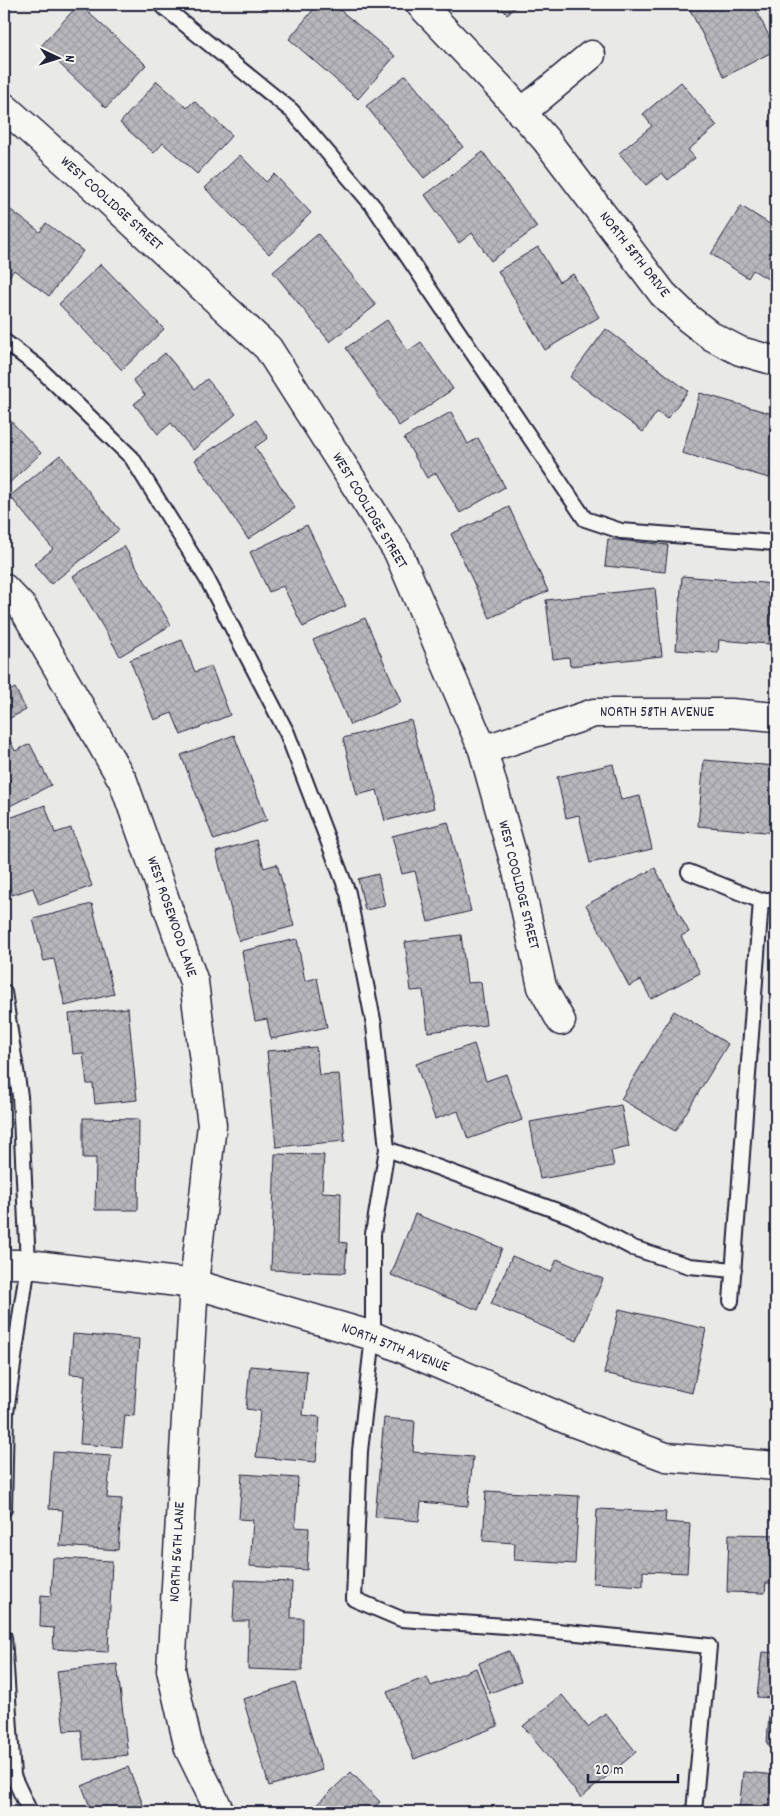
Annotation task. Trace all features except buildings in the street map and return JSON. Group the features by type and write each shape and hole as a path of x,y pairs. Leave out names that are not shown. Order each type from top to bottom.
{"street":[{"name":"NORTH 58TH DRIVE","path":"420,4 546,140 663,294 688,319 711,336 740,351 776,362"},
{"path":"521,113 591,55"},
{"name":"WEST COOLIDGE STREET","path":"4,107 105,197 268,348 398,552 483,750 518,875 542,987 561,1022"},
{"name":"WEST ROSEWOOD LANE","path":"4,588 23,608 123,781 194,982 212,1125 194,1284"},
{"name":"NORTH 58TH AVENUE","path":"483,750 594,712 730,713 776,717"},
{"name":"NORTH 57TH AVENUE","path":"16,1264 194,1284 372,1336 572,1422 666,1457 776,1466"},
{"name":"NORTH 56TH LANE","path":"194,1284 171,1670 189,1749 220,1812"}],"lane":[{"path":"160,4 292,111 374,207 585,519 621,531 776,543"},
{"path":"4,341 37,366 132,458 207,579 287,734 348,892 374,1025 387,1149 373,1234 372,1336 360,1451 354,1599 401,1618 506,1626 709,1646 694,1812"},
{"path":"689,872 761,901 776,900"},
{"path":"731,1301 761,901"},
{"path":"4,992 20,1096 16,1264 6,1412 4,1509"},
{"path":"387,1149 571,1216 634,1248 689,1266 734,1270"},
{"path":"4,1638 13,1776 30,1812"}]}
